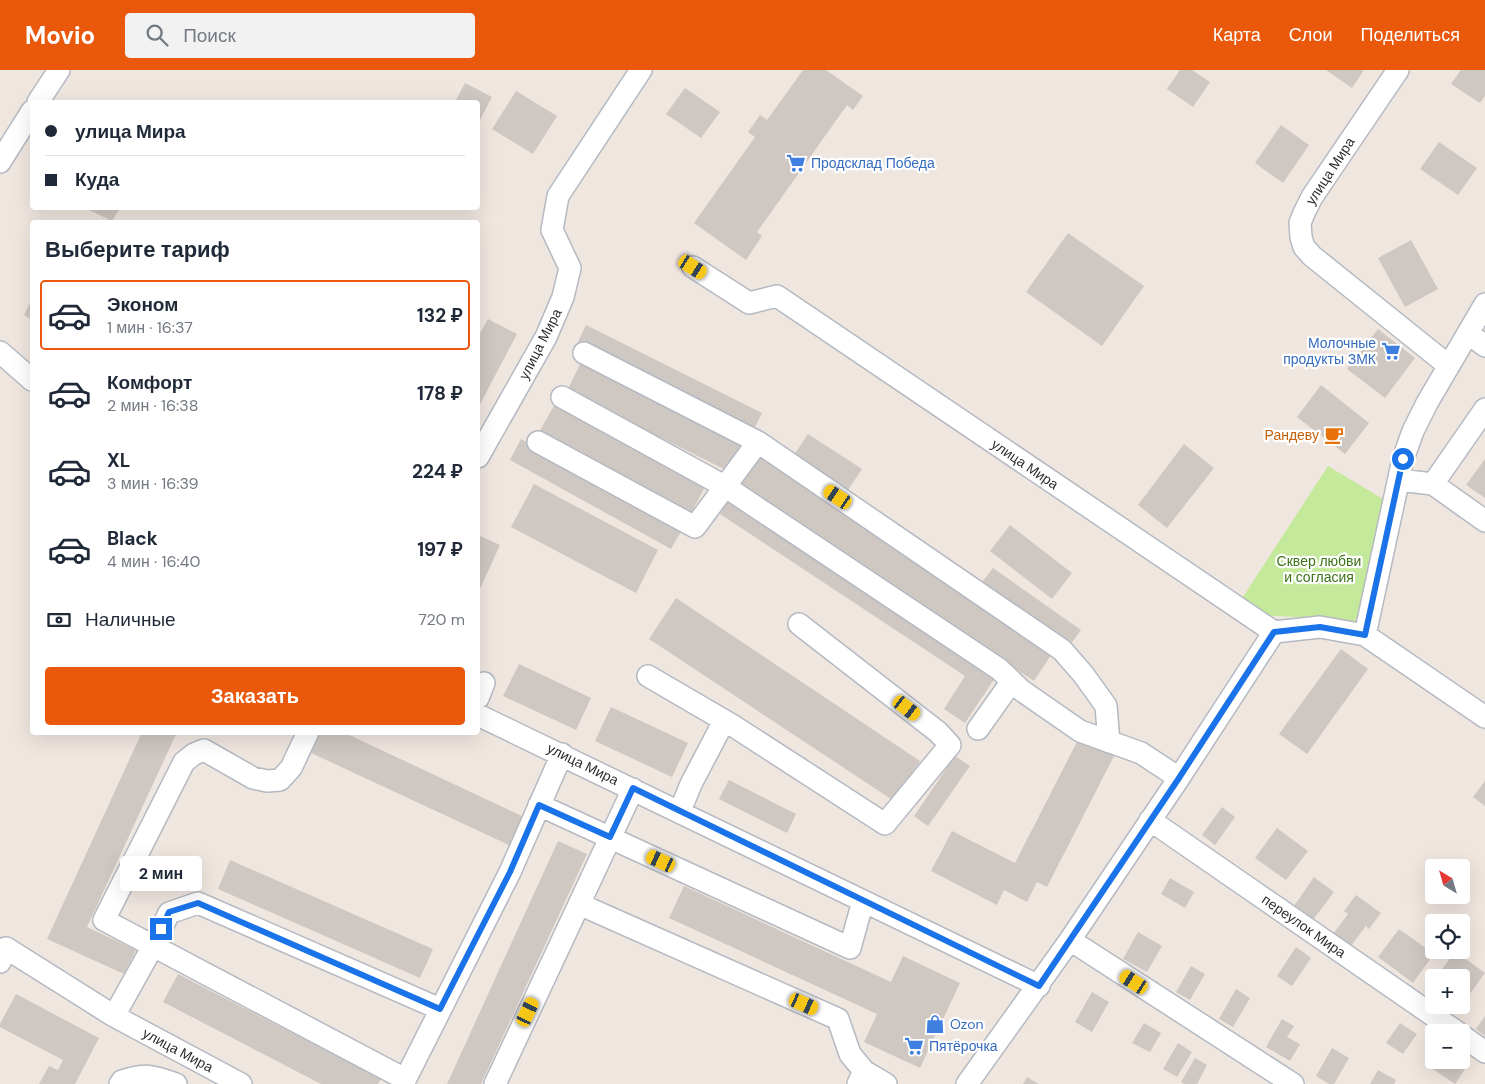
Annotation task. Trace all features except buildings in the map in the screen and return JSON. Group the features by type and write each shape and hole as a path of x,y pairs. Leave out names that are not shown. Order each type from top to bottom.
{"street":[{"path":"39,100 59,70"},
{"name":"улица Мира","path":"480,453 546,337 563,297 570,268 552,230 558,196 641,70"},
{"name":"улица Мира","path":"1398,70 1312,197 1300,223 1301,237 1304,247 1312,256 1450,366"},
{"path":"0,162 30,114"},
{"name":"улица Мира","path":"693,267 749,303 777,296 1274,632"},
{"path":"1365,635 1403,459 1413,431 1485,304"},
{"path":"1468,333 1485,346"},
{"path":"0,352 30,378"},
{"path":"584,353 758,442 1062,650 1083,674 1106,706 1109,742"},
{"path":"562,396 726,487 1000,669 1020,690 1080,731 1141,753 1179,778"},
{"path":"1433,484 1485,409"},
{"path":"538,442 695,527 758,442"},
{"path":"1399,480 1433,484 1485,521"},
{"path":"648,676 724,721 885,824 950,745 938,732 799,624"},
{"path":"970,1083 1039,986 1179,778 1274,632 1320,627 1365,635 1485,717"},
{"path":"978,729 1012,681"},
{"name":"улица Мира","path":"480,715 1039,986"},
{"path":"680,811 691,784 724,721"},
{"path":"307,735 291,768 280,780 267,781 253,778 204,750 194,754 184,762 104,920 404,1082 510,872 562,754"},
{"path":"495,1084 633,788"},
{"path":"539,805 850,948 863,901"},
{"name":"переулок Мира","path":"1150,820 1445,1024"},
{"path":"114,1016 153,946 169,912 198,903 440,1009"},
{"path":"579,904 838,1019 850,1054 861,1077 886,1084"},
{"path":"1070,940 1293,1084"},
{"name":"улица Мира","path":"0,962 6,948 114,1016 241,1084"},
{"path":"1470,1041 1485,1052"},
{"path":"120,1084 122,1081 136,1076 150,1075 176,1084"}],"green space":[{"name":"Сквер любви и согласия","path":"1328,466 1383,499 1356,621 1261,615 1241,600"}],"place":[{"name":"Продсклад Победа","path":"796,163"},
{"name":"Молочные продукты ЗМК","path":"1391,351"},
{"name":"Рандеву","path":"1334,435"},
{"name":"Ozon","path":"935,1024"},
{"name":"Пятёрочка","path":"914,1046"}],"route":[{"path":"161,929 169,912 198,903 440,1009 510,872 539,805 610,837 633,788 1039,986 1179,778 1274,632 1320,627 1365,635 1403,459"}]}
